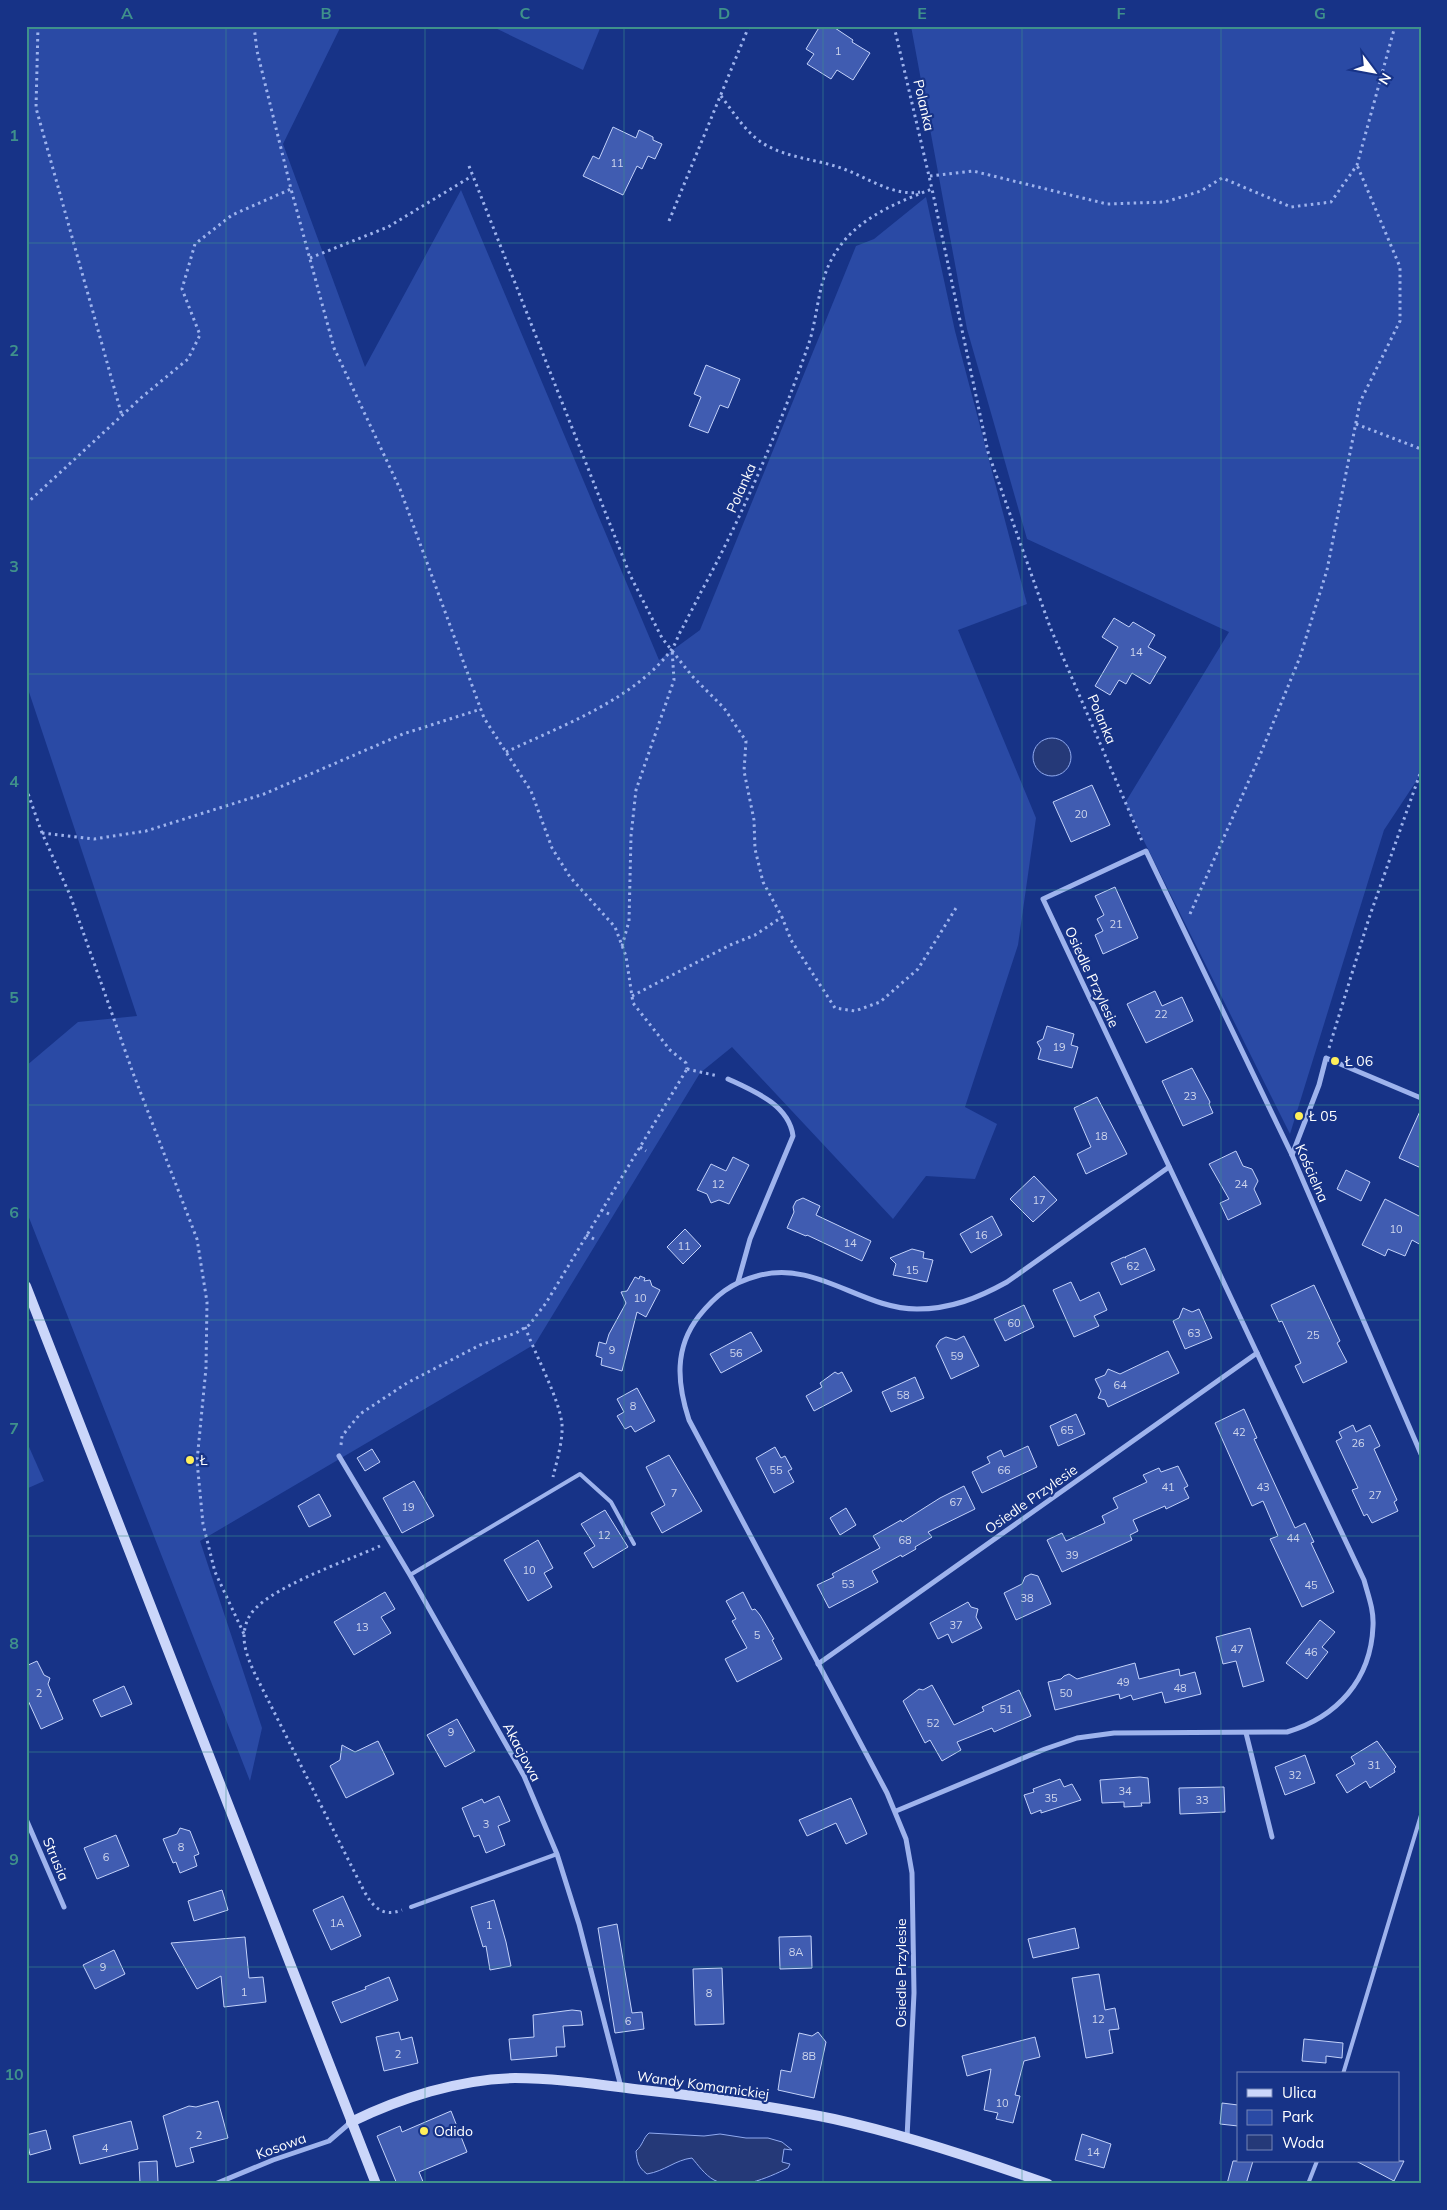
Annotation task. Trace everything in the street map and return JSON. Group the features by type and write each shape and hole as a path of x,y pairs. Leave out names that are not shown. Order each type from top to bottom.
{"main road":[{"path":"26,1286 376,2184"},
{"name":"Wandy Komarnickiej","path":"351,2122 380,2107 468,2083 514,2078 621,2087 731,2101 834,2119 907,2138 1048,2184"}],"street":[{"name":"Kościelna","path":"1146,851 1292,1155 1421,1454"},
{"name":"Osiedle Przylesie","path":"896,1811 1045,1749 1077,1738 1114,1733 1287,1732 1308,1726 1330,1712 1348,1695 1363,1672 1371,1648 1373,1624 1371,1604 1364,1580 1043,899 1146,851"},
{"path":"1292,1155 1326,1058 1421,1098"},
{"path":"728,1079 767,1097 791,1123 793,1136 750,1239 738,1282"},
{"name":"Osiedle Przylesie","path":"907,2138 914,1993 912,1873 906,1839 896,1811 690,1420 683,1399 679,1377 681,1350 693,1324 714,1298 738,1282 768,1273 791,1272 817,1278 866,1298 893,1306 917,1309 951,1306 979,1298 1007,1282 1169,1167"},
{"name":"Osiedle Przylesie","path":"818,1664 1257,1353"},
{"name":"Akacjowa","path":"339,1456 410,1575 524,1776 557,1854 579,1924 621,2087"},
{"path":"1246,1733 1272,1837"},
{"name":"Strusia","path":"26,1819 64,1907"},
{"name":"Kosowa","path":"216,2184 273,2160 329,2141 351,2122"}],"lane":[{"path":"410,1575 580,1474 611,1502 634,1544"},
{"path":"1344,2072 1421,1815"},
{"path":"411,1907 557,1854"},
{"path":"1308,2184 1317,2162"}],"path":[{"path":"38,26 36,108 122,416"},
{"path":"254,26 257,51 291,189 334,348 400,489 484,718 530,791 552,848 570,877 615,927 626,956 633,1003 670,1050 686,1063 688,1069"},
{"path":"668,221 749,26"},
{"name":"Polanka","path":"894,26 932,189 988,452 1050,627 1146,851"},
{"path":"929,176 973,171 1107,204 1165,202 1201,191 1222,178 1291,207 1331,202 1357,165 1395,26"},
{"path":"721,96 744,126 764,144 798,158 840,167 878,184 910,194 932,189"},
{"path":"1184,928 1258,760 1300,657 1326,570 1360,402 1400,321 1400,267 1357,165"},
{"path":"469,166 630,575 662,638 692,676 724,708 746,741 744,771 754,820 755,848 763,882 782,917 796,949 835,1008 854,1011 880,1002 918,969 956,908"},
{"path":"310,258 388,228 472,176"},
{"path":"26,504 122,416 188,359 200,335 182,289 194,244 232,215 291,189"},
{"name":"Polanka","path":"506,752 592,712 643,679 672,649 746,506 762,468 811,339 818,293 829,264 840,245 859,227 900,201 932,189"},
{"path":"1356,424 1421,449"},
{"path":"622,946 629,921 631,836 636,790 674,680 672,649"},
{"path":"42,833 94,839 146,831 264,794 402,734 481,709"},
{"path":"1326,1058 1369,918 1421,771"},
{"path":"26,788 42,833 70,895 133,1073 197,1240 208,1302 206,1368 197,1461 203,1524 215,1572 244,1634 246,1654 254,1672 363,1890 372,1905 384,1913 394,1914 411,1907"},
{"path":"632,996 706,957 755,935 782,917"},
{"path":"688,1069 728,1079"},
{"path":"339,1456 342,1436 360,1414 415,1379 480,1345 516,1333 529,1325 546,1302 688,1069"},
{"path":"640,1147 646,1151"},
{"path":"601,1210 609,1214"},
{"path":"586,1234 594,1239"},
{"path":"525,1327 559,1409 562,1426 552,1490"},
{"path":"244,1634 249,1616 266,1598 304,1578 390,1542"}],"green space":[{"path":"26,26 341,26 283,144 365,367 461,190 659,660 700,630 856,246 874,239 926,197 955,331 1027,604 958,630 1036,818 1018,945 965,1107 997,1124 975,1179 926,1176 893,1219 732,1047 700,1073 535,1344 200,1541 262,1728 250,1781 26,1210 26,1066 78,1022 137,1016 26,683"},
{"path":"491,26 601,26 583,70"},
{"path":"911,26 1421,26 1421,774 1384,830 1290,1134 1125,803 1229,632 1027,539 967,329"},
{"path":"26,1440 44,1481 26,1489"}],"water":[{"path":"1052,738 1066,743 1071,757 1066,771 1052,776 1038,771 1033,757 1038,743"},
{"path":"649,2133 704,2136 720,2134 746,2138 768,2138 782,2142 792,2150 784,2149 782,2162 790,2164 788,2168 771,2176 752,2182 732,2185 711,2178 692,2158 647,2174 638,2164 636,2151"}],"building":[{"path":"820,26 832,26 870,53 853,80 837,70 831,79 807,64 814,54 806,49"},
{"path":"613,127 636,138 639,130 662,144 655,159 648,156 642,169 637,166 623,195 583,176 593,156 599,159"},
{"path":"706,365 740,379 728,408 720,405 708,433 689,426 701,397 694,394"},
{"path":"1114,618 1129,627 1133,622 1155,635 1148,647 1166,657 1150,684 1132,673 1126,684 1119,680 1110,695 1095,686 1118,647 1102,637"},
{"path":"1092,785 1110,825 1071,842 1053,802"},
{"path":"1115,887 1138,938 1103,954 1095,935 1103,931 1097,919 1104,915 1095,896"},
{"path":"1155,991 1162,1006 1182,997 1193,1021 1146,1043 1127,1004"},
{"path":"1047,1026 1074,1034 1071,1045 1078,1047 1072,1068 1038,1059 1041,1049 1037,1042 1043,1039"},
{"path":"1192,1068 1210,1102 1213,1113 1183,1126 1162,1081"},
{"path":"1097,1097 1127,1154 1086,1174 1077,1154 1091,1147 1074,1108"},
{"path":"1421,1109 1421,1168 1399,1158"},
{"path":"1236,1151 1243,1166 1252,1169 1258,1181 1254,1189 1261,1204 1228,1220 1220,1203 1229,1199 1209,1164"},
{"path":"733,1157 749,1165 729,1204 719,1200 711,1203 707,1194 697,1190 711,1164 726,1171"},
{"path":"1346,1170 1370,1182 1361,1201 1337,1189"},
{"path":"1034,1176 1057,1200 1033,1222 1010,1199"},
{"path":"803,1198 820,1206 816,1215 871,1241 862,1261 807,1235 787,1228 794,1212 793,1207 796,1201"},
{"path":"1385,1199 1421,1217 1421,1245 1412,1240 1405,1256 1388,1249 1385,1256 1362,1245"},
{"path":"992,1216 1002,1235 971,1253 960,1234"},
{"path":"685,1229 701,1246 683,1264 667,1247"},
{"path":"1145,1248 1155,1270 1121,1285 1111,1263"},
{"path":"912,1249 924,1252 923,1258 933,1260 927,1282 893,1275 896,1264 890,1258"},
{"path":"640,1276 645,1278 644,1281 650,1280 652,1286 660,1290 646,1317 637,1312 622,1371 601,1365 602,1358 596,1356 599,1342 606,1344 609,1334 626,1303 621,1292 627,1291 635,1277 639,1279"},
{"path":"1071,1282 1080,1301 1099,1292 1107,1310 1094,1316 1099,1326 1074,1337 1053,1290"},
{"path":"1314,1285 1340,1341 1337,1343 1347,1362 1303,1383 1295,1366 1301,1363 1282,1321 1279,1322 1271,1305"},
{"path":"1024,1305 1034,1327 1005,1341 994,1319"},
{"path":"1183,1308 1192,1312 1199,1309 1212,1338 1185,1349 1173,1321 1179,1318"},
{"path":"751,1332 762,1351 721,1373 710,1354"},
{"path":"964,1336 979,1366 951,1379 936,1346 940,1340 946,1337 956,1340"},
{"path":"1168,1351 1179,1373 1108,1407 1105,1400 1098,1398 1101,1391 1095,1379 1105,1375 1108,1369 1120,1374"},
{"path":"835,1372 838,1374 842,1372 852,1391 814,1411 806,1396 822,1387 820,1383"},
{"path":"915,1377 924,1398 891,1412 882,1392"},
{"path":"637,1388 655,1421 635,1432 631,1426 625,1429 617,1416 624,1412 617,1399"},
{"path":"1244,1409 1257,1438 1254,1439 1295,1528 1305,1523 1314,1542 1311,1543 1334,1592 1302,1607 1270,1539 1278,1536 1263,1501 1252,1506 1215,1423"},
{"path":"1076,1414 1085,1434 1058,1446 1050,1426"},
{"path":"1353,1425 1356,1432 1370,1425 1380,1446 1374,1449 1397,1500 1394,1502 1398,1511 1372,1523 1367,1514 1364,1516 1352,1490 1358,1488 1336,1441 1342,1438 1339,1432"},
{"path":"1028,1446 1037,1467 982,1493 972,1472 990,1463 987,1457 1001,1450 1004,1457"},
{"path":"775,1447 781,1458 785,1456 792,1469 788,1471 794,1482 774,1493 756,1458"},
{"path":"372,1449 380,1462 365,1471 357,1458"},
{"path":"669,1455 702,1511 662,1533 651,1513 665,1505 646,1467"},
{"path":"1178,1466 1188,1486 1184,1488 1189,1498 1166,1509 1165,1506 1133,1520 1138,1531 1130,1535 1132,1540 1062,1572 1047,1540 1062,1533 1066,1541 1105,1523 1102,1516 1118,1508 1113,1498 1147,1482 1143,1475 1159,1468 1161,1472"},
{"path":"414,1481 434,1516 402,1533 383,1498"},
{"path":"964,1486 975,1509 928,1532 932,1537 915,1547 916,1549 872,1571 878,1582 829,1608 817,1585 834,1577 832,1574 880,1548 873,1536 901,1520 902,1522 940,1498"},
{"path":"319,1494 331,1516 309,1527 298,1506"},
{"path":"846,1508 856,1525 840,1535 830,1518"},
{"path":"605,1510 628,1547 593,1568 584,1553 595,1546 581,1524"},
{"path":"538,1540 553,1568 544,1573 552,1587 528,1601 504,1560"},
{"path":"1031,1574 1038,1576 1051,1604 1016,1620 1004,1593 1022,1584 1025,1577"},
{"path":"385,1592 395,1609 381,1617 391,1633 354,1655 334,1622"},
{"path":"743,1592 752,1610 755,1609 760,1615 774,1639 772,1640 782,1659 737,1682 725,1659 747,1648 732,1621 736,1619 726,1601"},
{"path":"968,1602 971,1607 978,1609 976,1617 982,1628 952,1643 948,1634 938,1639 930,1623"},
{"path":"1320,1620 1335,1632 1322,1647 1328,1652 1307,1679 1286,1663"},
{"path":"1250,1628 1264,1681 1243,1687 1236,1661 1223,1664 1216,1637"},
{"path":"37,1661 44,1675 50,1678 48,1684 63,1719 41,1729 26,1696 26,1666"},
{"path":"1135,1663 1139,1679 1179,1669 1180,1676 1195,1672 1201,1694 1165,1703 1162,1692 1133,1700 1131,1695 1120,1699 1119,1694 1055,1710 1048,1682 1061,1679 1069,1674 1077,1679"},
{"path":"932,1685 954,1725 984,1711 982,1707 1019,1690 1031,1716 994,1732 992,1728 957,1742 961,1750 942,1761 930,1740 925,1743 903,1701 919,1689 923,1690"},
{"path":"124,1686 132,1704 101,1717 93,1700"},
{"path":"457,1719 475,1751 445,1767 427,1735"},
{"path":"378,1741 394,1774 346,1798 330,1766 340,1760 342,1745 355,1752"},
{"path":"1377,1741 1396,1767 1394,1769 1395,1772 1370,1788 1366,1781 1347,1793 1336,1775 1355,1764 1351,1757"},
{"path":"1305,1755 1315,1783 1285,1795 1275,1767"},
{"path":"1148,1778 1150,1803 1141,1803 1142,1806 1124,1807 1124,1802 1102,1803 1100,1780"},
{"path":"1060,1779 1064,1787 1072,1784 1081,1800 1041,1813 1041,1810 1031,1814 1024,1795 1034,1792 1033,1789"},
{"path":"1224,1787 1225,1812 1180,1814 1179,1788"},
{"path":"499,1796 510,1821 498,1826 505,1845 486,1853 479,1835 474,1837 462,1808 482,1799 484,1803"},
{"path":"851,1798 867,1834 846,1844 836,1823 807,1836 799,1820"},
{"path":"180,1828 190,1831 199,1854 194,1856 197,1866 180,1873 176,1862 173,1863 163,1839 177,1834"},
{"path":"116,1835 129,1866 97,1879 84,1848"},
{"path":"222,1890 228,1910 194,1921 188,1901"},
{"path":"343,1896 361,1936 331,1950 313,1910"},
{"path":"494,1900 511,1966 490,1970 486,1946 483,1947 471,1907"},
{"path":"617,1924 632,2013 642,2012 644,2029 615,2033 598,1928"},
{"path":"1075,1928 1079,1948 1033,1958 1028,1939"},
{"path":"811,1936 812,1968 780,1969 779,1937"},
{"path":"245,1937 249,1978 263,1977 266,2002 224,2007 221,1976 197,1989 171,1943"},
{"path":"114,1950 125,1974 95,1989 83,1965"},
{"path":"722,1968 724,2024 695,2025 693,1969"},
{"path":"1099,1974 1105,2010 1115,2008 1119,2029 1109,2030 1113,2053 1086,2058 1072,1978"},
{"path":"389,1977 398,2000 341,2023 332,2002 366,1989 365,1987"},
{"path":"572,2010 581,2011 583,2025 563,2026 565,2047 556,2047 557,2056 511,2060 509,2039 534,2037 533,2015"},
{"path":"399,2032 401,2040 412,2037 418,2063 384,2071 376,2037"},
{"path":"818,2032 826,2042 814,2098 778,2090 781,2070 791,2072 799,2033 812,2036"},
{"path":"1035,2037 1040,2057 1024,2061 1015,2095 1020,2096 1013,2123 996,2119 998,2113 984,2110 991,2069 967,2076 962,2056"},
{"path":"1304,2039 1343,2043 1342,2058 1326,2056 1326,2063 1302,2061"},
{"path":"218,2101 228,2138 190,2148 194,2162 176,2167 163,2116 189,2106 196,2107"},
{"path":"1222,2103 1237,2105 1237,2126 1220,2124"},
{"path":"451,2111 467,2152 419,2172 424,2184 397,2184 377,2136 400,2126 402,2132"},
{"path":"131,2121 138,2149 80,2164 73,2136"},
{"path":"46,2130 51,2149 30,2155 26,2135"},
{"path":"1082,2134 1111,2144 1104,2168 1075,2160"},
{"path":"157,2161 158,2182 140,2183 139,2162"},
{"path":"1233,2161 1253,2162 1246,2184 1227,2184"},
{"path":"1404,2161 1394,2181 1358,2162"}],"place":[{"name":"Ł 06","path":"1335,1061"},
{"name":"Ł 05","path":"1299,1116"},
{"name":"Ł","path":"190,1460"},
{"name":"Odido","path":"424,2131"}]}
